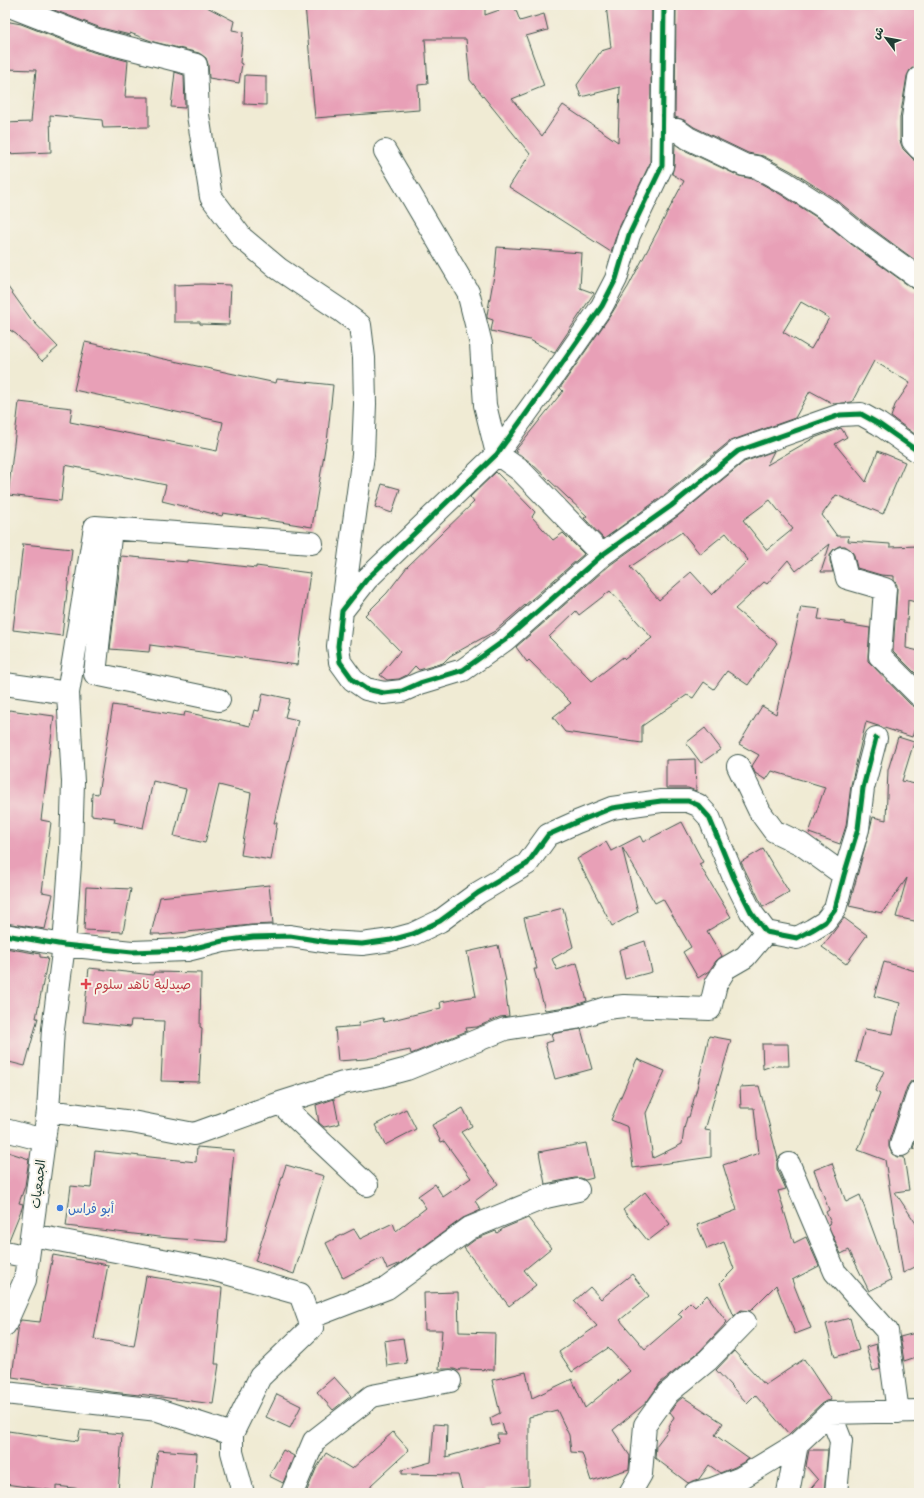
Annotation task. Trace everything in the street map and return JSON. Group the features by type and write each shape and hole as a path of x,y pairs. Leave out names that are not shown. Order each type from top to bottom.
{"street":[{"path":"7,5 97,40 196,65 198,115 211,197 242,238 279,269 360,325 364,358 365,404 363,455 338,646 340,662 353,680 366,689 384,693 402,691 420,682 463,670 505,640 602,555 671,506 738,451 840,415 861,414 880,424 919,452"},
{"path":"342,611 368,579 497,454 602,306 616,279 629,235 662,166 664,5"},
{"path":"919,78 913,118 913,141 919,148"},
{"path":"662,128 677,130 688,138 744,165 757,167 786,183 831,212 858,234 919,278"},
{"path":"385,151 468,292 480,344 485,405 497,454 521,471 602,555"},
{"name":"الجمعيات","path":"5,1325 25,1280 48,1111 53,1029 64,945 71,850 73,782 68,693 94,527 111,528"},
{"path":"219,700 95,674 111,528 312,543"},
{"path":"842,558 847,578 885,589 880,656 919,695"},
{"path":"5,684 68,693"},
{"path":"5,935 64,945 132,952 187,950 223,941 252,937 290,936 328,942 362,944 391,940 413,934 440,920 478,893 527,864 548,835 612,808 661,801 688,801 698,804 709,817 734,878 751,912 766,932 797,938 825,922 835,909 858,829 863,788 876,738"},
{"path":"738,766 760,812 774,831 801,844 844,875"},
{"path":"48,1111 132,1122 194,1134 280,1103 343,1083 381,1076 407,1068 505,1029 576,1018 606,1008 710,1009 716,984 726,968 745,957 766,932"},
{"path":"901,1144 919,1091"},
{"path":"280,1103 368,1185"},
{"path":"5,1130 44,1140"},
{"path":"695,1493 712,1489 741,1478 797,1444 830,1413 908,1412 887,1331 835,1272 789,1164"},
{"path":"309,1318 387,1288 470,1228 546,1197 578,1190"},
{"path":"32,1235 214,1270 258,1281 300,1294 312,1326 260,1376 232,1434 232,1452 243,1493"},
{"path":"5,1252 28,1257"},
{"path":"630,1493 641,1474 645,1425 668,1393 708,1360 745,1322"},
{"path":"292,1493 314,1441 372,1396 450,1381"},
{"path":"5,1393 158,1410 232,1434"},
{"path":"830,1413 841,1441 836,1493"},
{"path":"788,1493 797,1444"}],"building":[{"path":"41,5 203,5 234,21 232,30 243,32 240,63 242,64 239,83 209,78 206,58 199,53 154,42 130,33 130,35 101,28"},
{"path":"305,5 485,5 485,15 514,5 520,21 544,14 548,30 526,36 544,86 512,99 542,136 563,105 618,142 620,87 581,97 577,85 601,51 611,48 606,5 652,5 650,163 618,230 611,252 509,187 530,154 470,80 466,39 425,39 428,84 418,85 419,110 315,118"},
{"path":"676,5 919,5 919,66 910,70 907,76 900,118 900,141 903,149 914,160 919,160 919,263 866,224 838,201 793,172 763,156 748,153 694,127 684,120 675,117"},
{"path":"5,21 21,24 93,52 128,61 125,97 149,97 149,127 103,128 102,120 50,115 51,152 5,154 5,123 31,122 36,70 5,69"},
{"path":"175,72 184,75 185,108 171,107"},
{"path":"245,75 266,76 266,105 244,104"},
{"path":"675,144 682,149 739,176 753,179 824,222 851,244 912,288 919,290 919,437 891,417 895,405 910,383 874,361 852,402 834,404 810,391 795,418 730,441 663,496 604,539 584,518 587,516 530,462 515,451 563,391 560,388 612,313 628,287 684,181 672,174","holes":["801,302 829,318 811,349 783,332"]},
{"path":"497,247 582,253 580,288 594,293 554,353 530,340 491,331 493,320 487,318 487,315 495,270"},
{"path":"5,283 31,319 58,347 42,361 16,334 5,327"},
{"path":"174,285 231,285 229,325 200,324 200,322 174,322"},
{"path":"85,342 276,383 277,379 333,385 327,442 312,527 223,513 222,516 162,501 166,485 65,465 61,501 8,495 19,402 72,408 70,422 217,451 223,422 74,390"},
{"path":"841,428 847,437 835,444 866,482 878,451 905,462 883,514 836,495 822,515 837,536 849,536 848,541 890,544 890,547 919,546 919,603 908,600 906,648 919,651 919,677 893,651 897,590 894,576 881,575 857,568 854,555 851,550 845,546 839,546 830,554 833,572 821,572 830,544 796,571 788,560 767,584 764,582 735,609 777,643 748,685 727,671 714,689 704,682 693,698 687,695 642,726 642,743 565,732 553,717 571,703 529,660 527,662 516,647 610,565 678,516 744,462 774,451 767,465 814,438","holes":["770,500 793,529 767,550 743,520","682,532 700,554 726,533 748,560 712,595 691,572 659,600 630,567","610,591 652,638 625,659 623,657 592,681 549,637 576,611 579,615"]},
{"path":"496,472 535,512 532,517 553,540 563,533 584,554 495,631 450,656 443,663 419,670 415,666 407,675 399,679 387,680 380,675 400,651 365,615 387,593 407,567 474,502 470,497"},
{"path":"382,484 400,489 392,513 375,507"},
{"path":"23,544 72,549 62,636 13,630"},
{"path":"121,556 188,562 188,560 256,568 256,566 310,573 297,665 150,645 149,652 110,649"},
{"path":"801,607 820,609 818,619 845,622 845,624 870,628 868,661 910,704 915,707 919,707 919,716 912,737 866,722 851,785 846,826 840,844 809,833 825,787 772,771 766,780 755,773 752,766 759,755 739,744 762,706 776,714"},
{"path":"263,693 290,699 285,717 298,720 274,823 277,823 271,860 241,855 251,793 219,785 205,843 174,836 186,789 153,781 143,828 114,822 115,818 91,815 92,793 98,794 113,705 184,716 185,712 250,726 254,710 259,711"},
{"path":"9,710 54,716 41,820 51,822 42,892 53,894 45,929 5,923 5,741"},
{"path":"705,728 721,749 701,763 686,743"},
{"path":"898,737 914,742 902,781 919,785 919,922 896,917 907,878 882,913 849,906 873,817 886,820 888,770"},
{"path":"695,759 696,791 688,788 666,788 666,760"},
{"path":"682,822 703,862 699,864 731,917 707,931 722,956 716,961 709,971 698,978 683,952 691,947 663,899 655,903 622,847 638,912 612,926 577,859 606,842 611,851 640,836 643,842"},
{"path":"763,849 789,892 763,907 741,862"},
{"path":"269,885 273,924 160,935 151,934 160,897"},
{"path":"86,887 131,889 123,932 84,930"},
{"path":"563,908 573,947 552,959 557,970 577,963 587,1001 573,1006 545,1010 534,969 537,969 524,918"},
{"path":"844,918 867,935 846,964 822,947"},
{"path":"645,941 652,972 625,979 619,950"},
{"path":"498,945 506,981 504,981 509,1016 500,1017 477,1027 466,1028 467,1031 411,1054 410,1050 366,1059 338,1061 335,1028 359,1026 359,1023 383,1018 384,1022 441,1008 440,1002 476,996 467,952"},
{"path":"5,948 40,954 40,957 48,958 36,1018 38,1018 25,1066 5,1061"},
{"path":"884,962 919,972 919,1079 911,1081 907,1087 889,1141 889,1147 892,1154 897,1157 904,1157 909,1190 895,1192 919,1228 919,1265 903,1273 885,1160 858,1150 880,1094 875,1091 884,1071 856,1062 865,1029 893,1034 900,1003 874,996"},
{"path":"89,968 153,975 154,972 201,973 200,1027 202,1028 199,1082 161,1081 164,1021 131,1020 130,1027 83,1022"},
{"path":"581,1029 592,1069 555,1079 545,1043 553,1041 551,1034"},
{"path":"709,1036 731,1040 705,1130 711,1131 711,1157 633,1168 628,1127 611,1120 637,1059 665,1071 646,1113 653,1158 682,1144 687,1117 689,1117 697,1088"},
{"path":"762,1044 788,1044 789,1066 774,1065 763,1069"},
{"path":"759,1086 778,1159 777,1169 786,1189 778,1191 794,1243 806,1237 819,1266 792,1280 811,1328 795,1334 776,1285 750,1311 741,1310 734,1316 720,1283 734,1269 724,1242 707,1249 697,1225 737,1210 723,1165 759,1153 754,1108 741,1108 740,1087"},
{"path":"334,1099 339,1124 324,1127 319,1123 316,1105"},
{"path":"463,1108 472,1126 461,1132 498,1184 475,1201 481,1210 463,1218 401,1263 387,1269 382,1258 343,1278 326,1243 354,1229 360,1239 393,1223 396,1231 426,1208 418,1196 435,1184 443,1197 471,1178 444,1141 441,1142 432,1125"},
{"path":"406,1109 416,1129 385,1145 375,1125"},
{"path":"919,1131 919,1150 913,1148"},
{"path":"586,1143 593,1178 585,1180 575,1178 545,1184 539,1152"},
{"path":"197,1147 234,1150 226,1242 168,1238 66,1226 71,1186 91,1188 95,1151 196,1162"},
{"path":"5,1151 29,1159 25,1186 19,1203 23,1204 9,1240 5,1240"},
{"path":"832,1163 846,1202 860,1195 891,1280 869,1291 849,1250 841,1254 828,1225 831,1223 826,1212 829,1210 814,1170"},
{"path":"286,1165 324,1176 294,1274 255,1261"},
{"path":"645,1192 670,1224 648,1241 623,1210"},
{"path":"528,1218 551,1248 524,1270 536,1285 509,1306 464,1248 476,1239 496,1231 497,1233 504,1228"},
{"path":"53,1255 108,1265 94,1339 134,1346 146,1276 222,1288 215,1364 219,1364 213,1404 112,1392 12,1377 19,1323 21,1320 40,1322"},
{"path":"632,1274 649,1296 620,1320 645,1349 682,1317 678,1314 690,1302 695,1307 707,1295 727,1322 700,1351 660,1383 646,1403 613,1430 630,1456 629,1469 591,1481 582,1453 571,1452 569,1435 557,1410 529,1417 529,1486 484,1490 485,1493 463,1493 458,1475 402,1474 402,1470 431,1462 434,1424 447,1425 446,1457 498,1442 497,1434 505,1434 502,1423 492,1426 490,1418 500,1413 492,1380 526,1372 532,1398 572,1379 585,1408 630,1371 608,1348 572,1372 559,1352 597,1326 574,1301 590,1287 601,1299"},
{"path":"458,1292 459,1332 495,1333 494,1370 460,1369 459,1371 454,1369 439,1369 442,1330 425,1330 424,1293"},
{"path":"850,1318 859,1350 835,1357 826,1324"},
{"path":"919,1332 919,1356 904,1361 900,1337"},
{"path":"403,1338 407,1363 387,1366 384,1341"},
{"path":"876,1344 880,1369 873,1371 866,1347"},
{"path":"734,1351 765,1385 804,1359 831,1400 821,1404 789,1434 755,1395 747,1403 716,1370"},
{"path":"334,1377 351,1396 333,1410 317,1392"},
{"path":"277,1394 301,1406 290,1428 266,1417"},
{"path":"683,1397 723,1423 715,1435 749,1459 720,1473 709,1465 699,1479 688,1483 655,1458 656,1446 669,1429 668,1428 674,1417 670,1412 677,1402"},
{"path":"80,1430 122,1434 118,1493 56,1486 56,1491 5,1484 5,1454 8,1431 78,1441"},
{"path":"393,1432 409,1450 371,1485 371,1493 306,1493 316,1469 326,1453 352,1469"},
{"path":"158,1450 197,1453 194,1493 152,1493"},
{"path":"283,1450 294,1456 283,1483 269,1476"},
{"path":"809,1450 828,1450 824,1493 807,1493 818,1480 806,1466"}],"cycle path":[{"path":"664,5 662,166 629,235 616,279 602,306 497,454 367,579 342,611 338,646 340,662 353,680 366,689 384,693 402,691 420,683 463,670 505,640 602,555 671,506 738,451 840,415 861,414 879,424 919,452"},
{"path":"5,935 64,945 132,952 187,950 223,941 253,937 290,936 328,942 362,944 391,940 413,934 440,921 478,893 527,864 548,835 612,808 661,801 688,801 698,805 709,817 734,878 751,912 766,932 797,938 825,922 835,909 858,829 863,788 876,738"}],"place":[{"name":"صيدلية ناهد سلوم","path":"86,984"},
{"name":"أبو فراس","path":"60,1208"}]}
